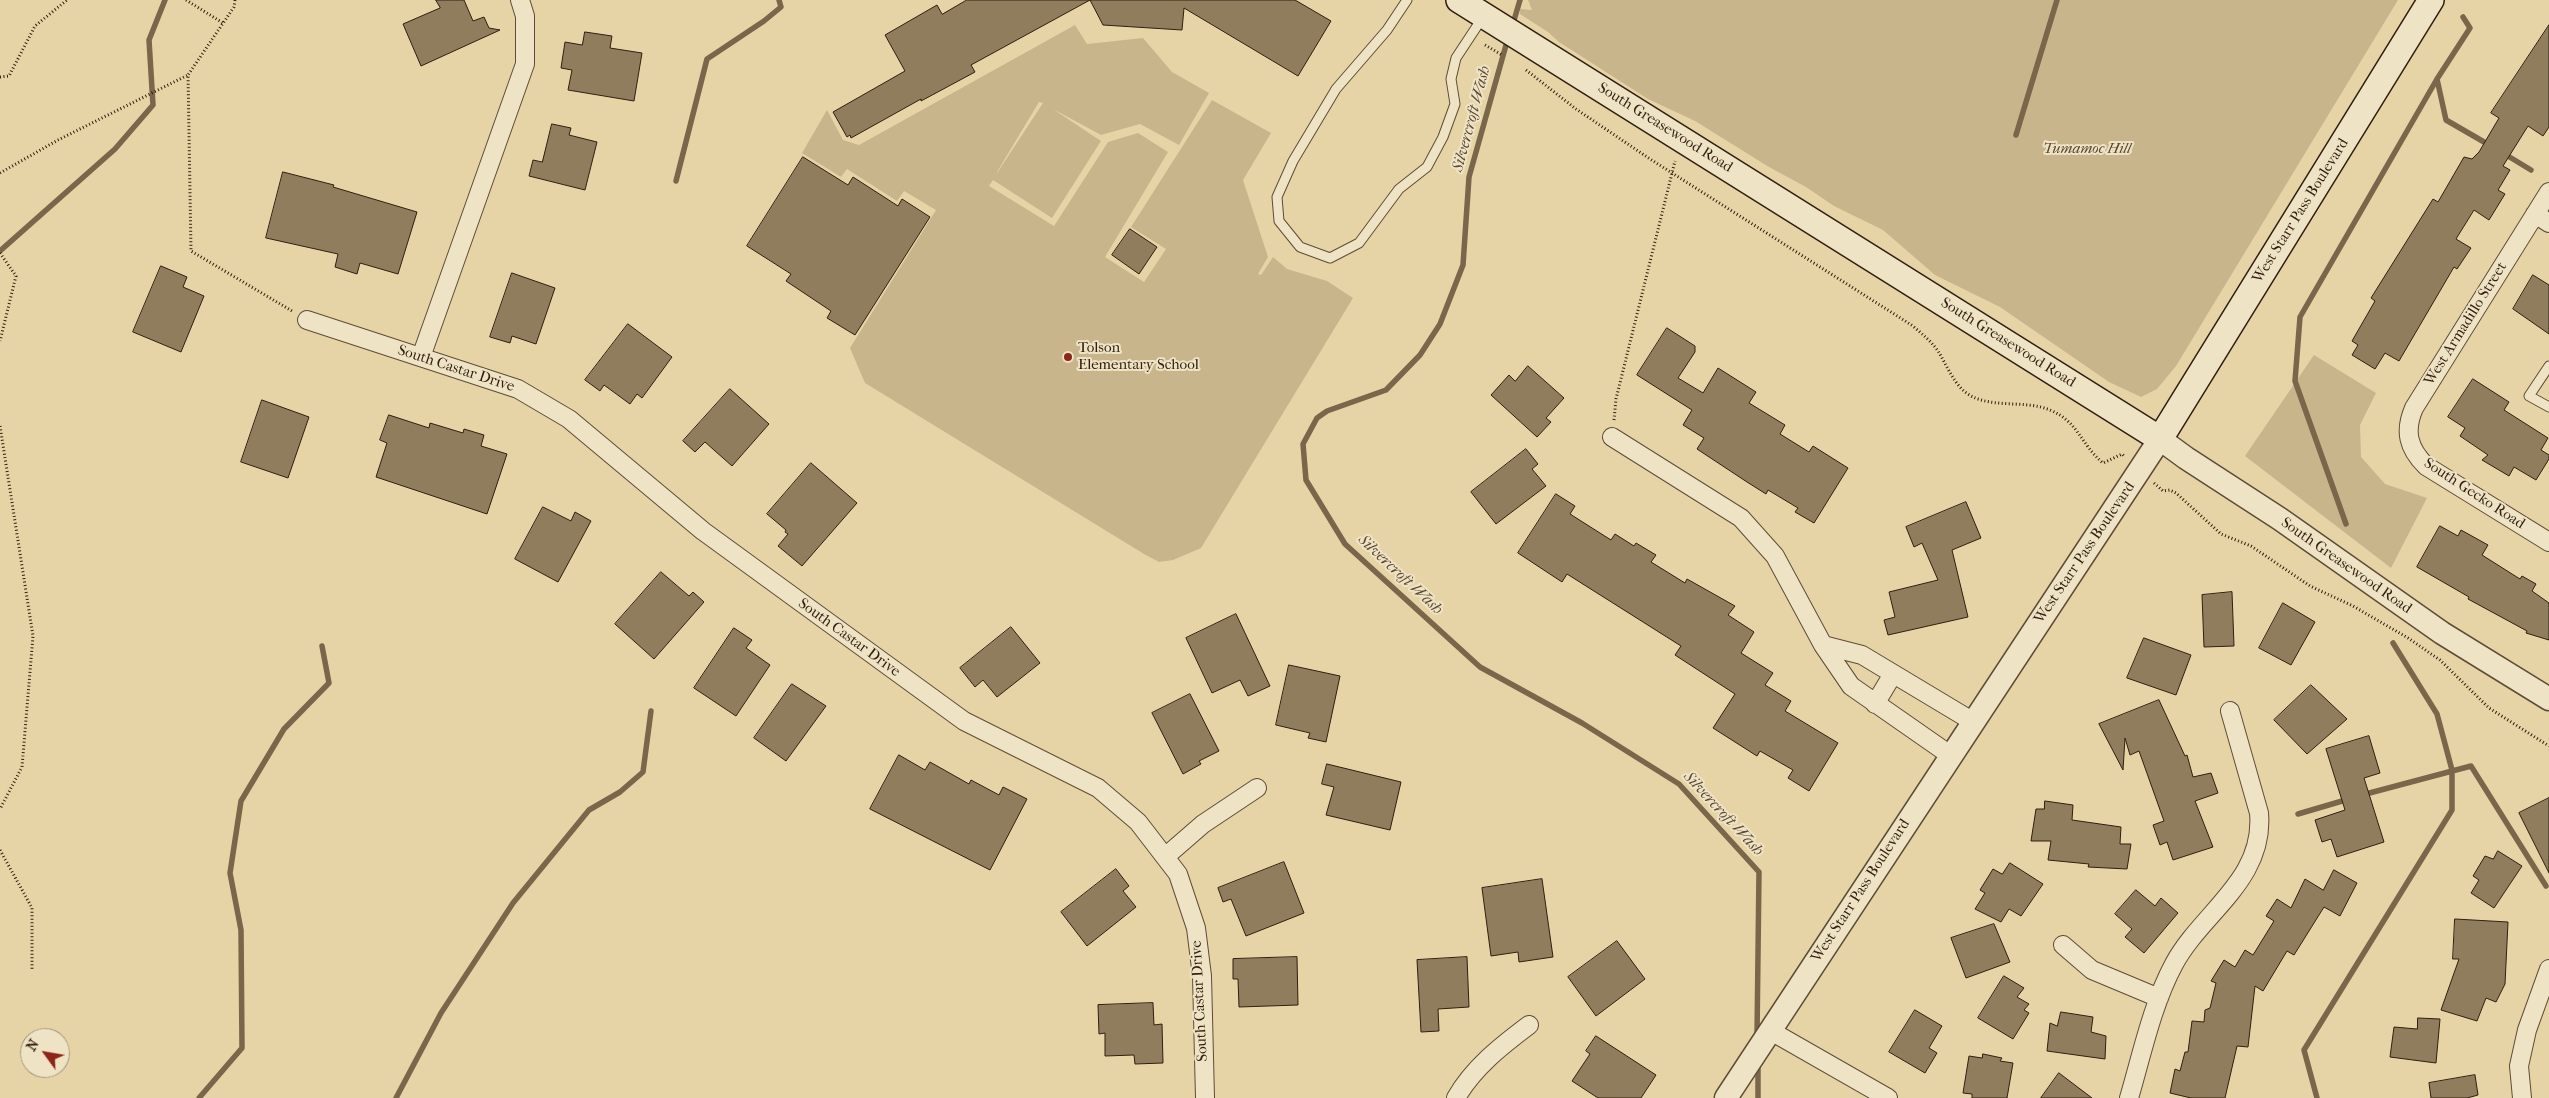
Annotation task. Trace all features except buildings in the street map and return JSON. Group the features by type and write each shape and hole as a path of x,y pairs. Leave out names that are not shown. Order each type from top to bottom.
{"main road":[{"name":"South Greasewood Road","path":"1459,0 2160,439"},
{"name":"West Starr Pass Boulevard","path":"2160,439 2431,0"}],"street":[{"path":"421,357 525,64 525,16 520,0"},
{"name":"West Armadillo Street","path":"2408,438 2408,426 2414,408 2542,219 2549,192"},
{"name":"South Castar Drive","path":"307,320 518,389 569,420 703,531 964,721 1098,788 1138,822 1178,874 1196,928 1202,976 1205,1098"},
{"path":"1612,437 1741,518 1775,556 1823,645 1851,686 1950,754"},
{"name":"South Gecko Road","path":"2408,438 2417,457 2433,471 2549,542"},
{"name":"South Greasewood Road","path":"2160,439 2280,519 2442,633 2549,698"},
{"name":"West Starr Pass Boulevard","path":"1726,1098 1950,754 2160,439"},
{"path":"1823,645 1862,655 1972,721"},
{"path":"1876,704 1893,674"},
{"path":"2129,1098 2159,998 2173,966 2189,939 2235,889 2255,854 2261,829 2260,813 2230,711"},
{"path":"1165,857 1203,824 1257,788"},
{"path":"2063,945 2092,970 2159,998"},
{"path":"2522,1098 2518,1066 2526,1030 2549,969"},
{"path":"1456,1098 1465,1082 1505,1043 1529,1025"},
{"path":"1769,1030 1888,1098"}],"lane":[{"path":"1407,0 1386,30 1336,89 1293,161 1276,197 1279,221 1300,247 1330,258 1359,243 1399,189 1427,167 1444,137 1455,104 1451,79 1456,58 1484,16"},
{"path":"2549,366 2530,396 2549,407"}],"path":[{"path":"0,77 9,76 35,26 67,0"},
{"path":"186,0 223,23"},
{"path":"0,173 58,140 188,74 234,7 235,0"},
{"path":"1485,45 1505,57"},
{"path":"1519,65 1576,109 1671,172 1914,326 1937,349 1965,392 1985,401 2027,403 2050,410 2074,425 2092,454 2102,463 2116,458"},
{"path":"188,74 191,251 307,320"},
{"path":"1612,437 1616,399 1671,172 1684,140"},
{"path":"0,253 16,276 0,341"},
{"path":"0,426 33,636 22,767 0,809"},
{"path":"2163,491 2170,490 2176,493 2221,534 2251,546 2310,586 2353,606 2408,638 2440,660 2488,708 2549,746"},
{"path":"0,850 32,908 32,970"}],"green space":[{"name":"Tumamoc Hill","path":"1528,0 2398,0 2176,366 2157,389 2141,397 2109,382 2000,307 1935,275 1883,230 1834,206 1806,187 1769,167 1695,121 1648,99 1559,42 1548,32 1520,14 1520,9 1532,10"},
{"path":"1075,25 1087,44 1143,38 1172,72 1209,93 1179,145 1140,124 1101,135 1053,109 1101,141 1052,218 993,180 989,186 1054,226 1108,142 1138,133 1168,152 1105,257 1144,282 1166,249 1131,227 1212,100 1271,133 1243,180 1268,257 1258,274 1261,275 1273,257 1287,269 1327,281 1353,298 1201,548 1173,560 1159,562 865,383 850,348 936,210 904,191 897,201 847,169 841,177 802,153 827,110 843,140 859,145","holes":["1039,102 1043,103 997,173"]},
{"path":"2314,355 2376,393 2360,425 2361,457 2385,484 2427,498 2391,568 2245,456"}],"waterway":[{"path":"0,251 115,149 153,105 149,40 165,0"},
{"path":"676,181 707,59 764,21 781,7 779,0"},
{"name":"Silvercroft Wash","path":"1512,27 1520,0"},
{"path":"2016,135 2057,0"},
{"path":"2346,524 2295,381 2300,317 2437,79 2470,28 2463,17"},
{"name":"Silvercroft Wash","path":"1508,38 1469,177 1463,265 1440,324 1420,355 1386,390 1327,411 1317,418 1303,444 1306,480 1345,544 1480,667 1582,723 1679,784 1759,872 1757,1036"},
{"path":"2437,79 2446,120 2491,146"},
{"path":"2503,153 2531,170"},
{"path":"2317,1098 2304,1050 2452,810 2452,770 2437,714 2393,643"},
{"path":"199,1098 242,1048 241,930 230,873 241,801 284,729 329,683 322,646"},
{"path":"396,1098 441,1013 513,903 589,810 620,792 643,772 651,711"},
{"path":"2362,795 2471,766 2546,886"},
{"path":"2298,814 2349,799"},
{"name":"Silvercroft Wash","path":"1758,1063 1758,1098"}],"place":[{"name":"Tolson Elementary School","path":"1068,357"}]}
